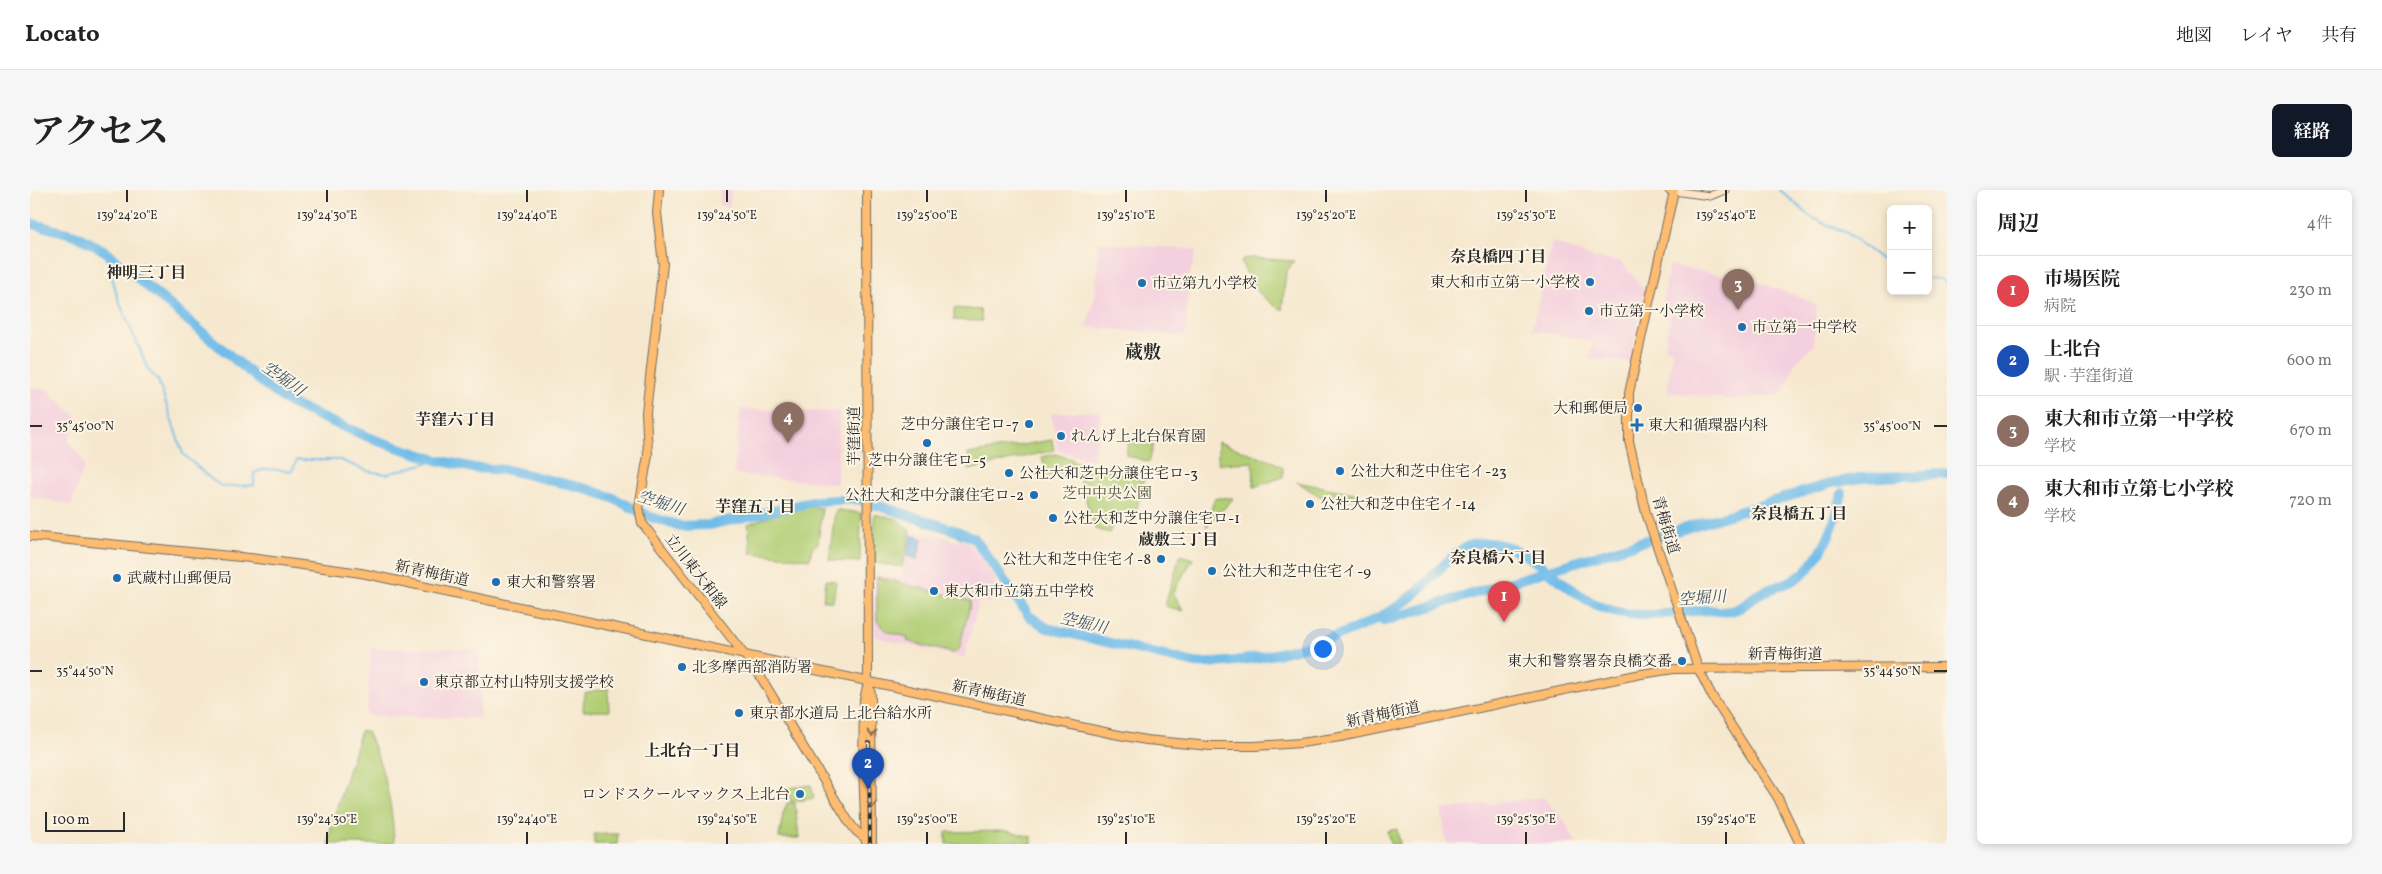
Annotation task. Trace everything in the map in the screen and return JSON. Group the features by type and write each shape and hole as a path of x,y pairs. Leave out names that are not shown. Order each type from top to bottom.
{"main road":[{"name":"立川東大和線","path":"659,190 657,213 663,264 646,412 648,455 640,506 641,518 656,543 759,673 849,822 856,831 869,841"},
{"name":"芋窪街道","path":"867,190 868,682 872,695 869,841"},
{"path":"1671,191 1710,196 1725,190"},
{"name":"青梅街道","path":"1671,191 1632,380 1628,410 1630,446 1651,529 1698,668 1712,696 1778,798 1800,844"},
{"name":"新青梅街道","path":"30,536 258,559 361,573 1146,740 1240,746 1301,743 1340,737 1651,672 1698,668 1947,667"},
{"path":"759,673 768,660"}],"shaded area":[{"path":"720,190 731,190 730,207 719,205"},
{"name":"市立第九小学校","path":"1099,242 1197,250 1189,277 1185,336 1086,327 1095,297"},
{"name":"市立第一小学校","path":"1552,242 1594,258 1620,261 1645,291 1630,362 1589,359 1593,341 1532,330"},
{"name":"市立第一中学校","path":"1669,265 1758,282 1810,301 1817,306 1813,346 1794,365 1783,394 1738,400 1667,392 1673,351 1665,348 1671,310 1662,308"},
{"path":"30,388 46,389 79,419 68,441 85,464 71,505 30,496"},
{"path":"740,409 839,412 837,484 734,474"},
{"path":"1102,411 1092,460 1058,451 1051,413"},
{"name":"東大和市立第五中学校","path":"911,532 941,535 957,542 959,538 970,544 996,580 990,603 979,601 964,658 875,637 874,575 901,579"},
{"name":"東京都立村山特別支援学校","path":"371,648 478,649 481,691 479,718 367,716"},
{"path":"1543,797 1564,820 1577,844 1447,844 1441,810"}],"green space":[{"path":"1244,259 1294,261 1286,272 1282,310 1267,300 1249,278 1241,262"},
{"path":"954,308 980,310 982,321 954,320"},
{"path":"1129,439 1154,444 1149,462 1126,455"},
{"path":"1052,440 1054,450 969,470 968,454"},
{"path":"1218,442 1272,461 1283,468 1283,477 1254,487 1253,462 1218,464"},
{"path":"1055,454 1072,459 1075,470 1047,476 1042,457"},
{"name":"芝中中央公園","path":"1074,461 1144,480 1134,519 1116,513 1110,533 1095,529"},
{"path":"1297,482 1358,494 1360,498 1328,501"},
{"path":"1215,498 1234,498 1206,527 1214,500"},
{"path":"809,507 822,508 818,543 812,548 810,559 751,553 748,524 774,515"},
{"path":"838,510 861,513 860,562 829,560 835,512"},
{"path":"874,514 897,519 911,532 902,567 875,563"},
{"path":"1180,555 1193,559 1176,587 1174,594 1183,611 1165,606"},
{"path":"877,577 971,601 959,649 953,653 907,641 908,637 888,632 877,621"},
{"path":"826,580 836,581 833,602 823,600"},
{"path":"608,688 609,711 583,711 584,693"},
{"path":"361,730 367,732 383,772 392,815 394,844 329,844 331,826"},
{"path":"811,785 814,798 791,802 788,788"},
{"path":"787,803 795,803 799,838 779,838"},
{"path":"1397,829 1400,844 1390,844 1387,831"},
{"path":"1008,831 1032,837 1032,844 1017,844 1017,840 982,844 946,844 946,832"},
{"path":"594,834 618,834 617,844 594,844"}],"water":[{"path":"912,536 922,539 917,559 907,556"}],"waterway":[{"path":"1780,190 1812,218 1847,233 1887,264"},
{"name":"空堀川","path":"30,223 75,235 105,251 270,389 292,404 378,441 437,460 474,468 508,470 587,489 613,498 650,517 680,526 709,525 817,501 858,499 974,538 1029,616 1047,628 1195,663 1220,663 1277,653 1308,645 1366,624 1391,611 1411,597 1456,553 1471,545 1489,543 1507,547 1523,554 1584,598 1612,611 1651,615 1705,610 1724,612 1735,610 1757,595 1794,580 1805,572 1819,555 1829,535 1842,493"},
{"path":"105,251 118,299 149,371 158,380 183,454 212,480 223,487 254,485 254,473 265,469 292,471 297,460 340,460 367,471 387,474 437,460"},
{"path":"1932,278 1940,279 1947,284"},
{"name":"空堀川","path":"1384,621 1832,483 1860,478 1947,474"}],"railway":[{"path":"869,743 870,844"}],"place":[{"name":"東大和市立第一小学校","path":"1590,282"},
{"name":"市立第九小学校","path":"1142,283"},
{"name":"東大和市立第一中学校","path":"1738,310"},
{"name":"市立第一小学校","path":"1589,311"},
{"name":"市立第一中学校","path":"1742,327"},
{"name":"大和郵便局","path":"1638,408"},
{"name":"芝中分譲住宅ロ-7","path":"1029,424"},
{"name":"東大和循環器内科","path":"1637,425"},
{"name":"れんげ上北台保育園","path":"1061,436"},
{"name":"東大和市立第七小学校","path":"788,443"},
{"name":"芝中分譲住宅ロ-5","path":"927,443"},
{"name":"公社大和芝中住宅イ-23","path":"1340,471"},
{"name":"公社大和芝中分譲住宅ロ-3","path":"1009,473"},
{"name":"公社大和芝中分譲住宅ロ-2","path":"1034,495"},
{"name":"公社大和芝中住宅イ-14","path":"1310,504"},
{"name":"公社大和芝中分譲住宅ロ-1","path":"1053,518"},
{"name":"公社大和芝中住宅イ-8","path":"1161,559"},
{"name":"公社大和芝中住宅イ-9","path":"1212,571"},
{"name":"武蔵村山郵便局","path":"117,578"},
{"name":"東大和警察署","path":"496,582"},
{"name":"東大和市立第五中学校","path":"934,591"},
{"name":"市場医院","path":"1504,622"},
{"name":"東大和警察署奈良橋交番","path":"1682,661"},
{"name":"北多摩西部消防署","path":"682,667"},
{"name":"東京都立村山特別支援学校","path":"424,682"},
{"name":"東京都水道局 上北台給水所","path":"739,713"},
{"name":"上北台","path":"868,789"},
{"name":"ロンドスクールマックス上北台","path":"800,794"}],"district":[{"name":"奈良橋四丁目","path":"1498,256"},
{"name":"神明三丁目","path":"146,272"},
{"name":"蔵敷","path":"1143,352"},
{"name":"芋窪六丁目","path":"455,419"},
{"name":"芋窪五丁目","path":"755,506"},
{"name":"奈良橋五丁目","path":"1799,513"},
{"name":"蔵敷三丁目","path":"1178,539"},
{"name":"奈良橋六丁目","path":"1498,557"},
{"name":"上北台一丁目","path":"692,750"}]}
